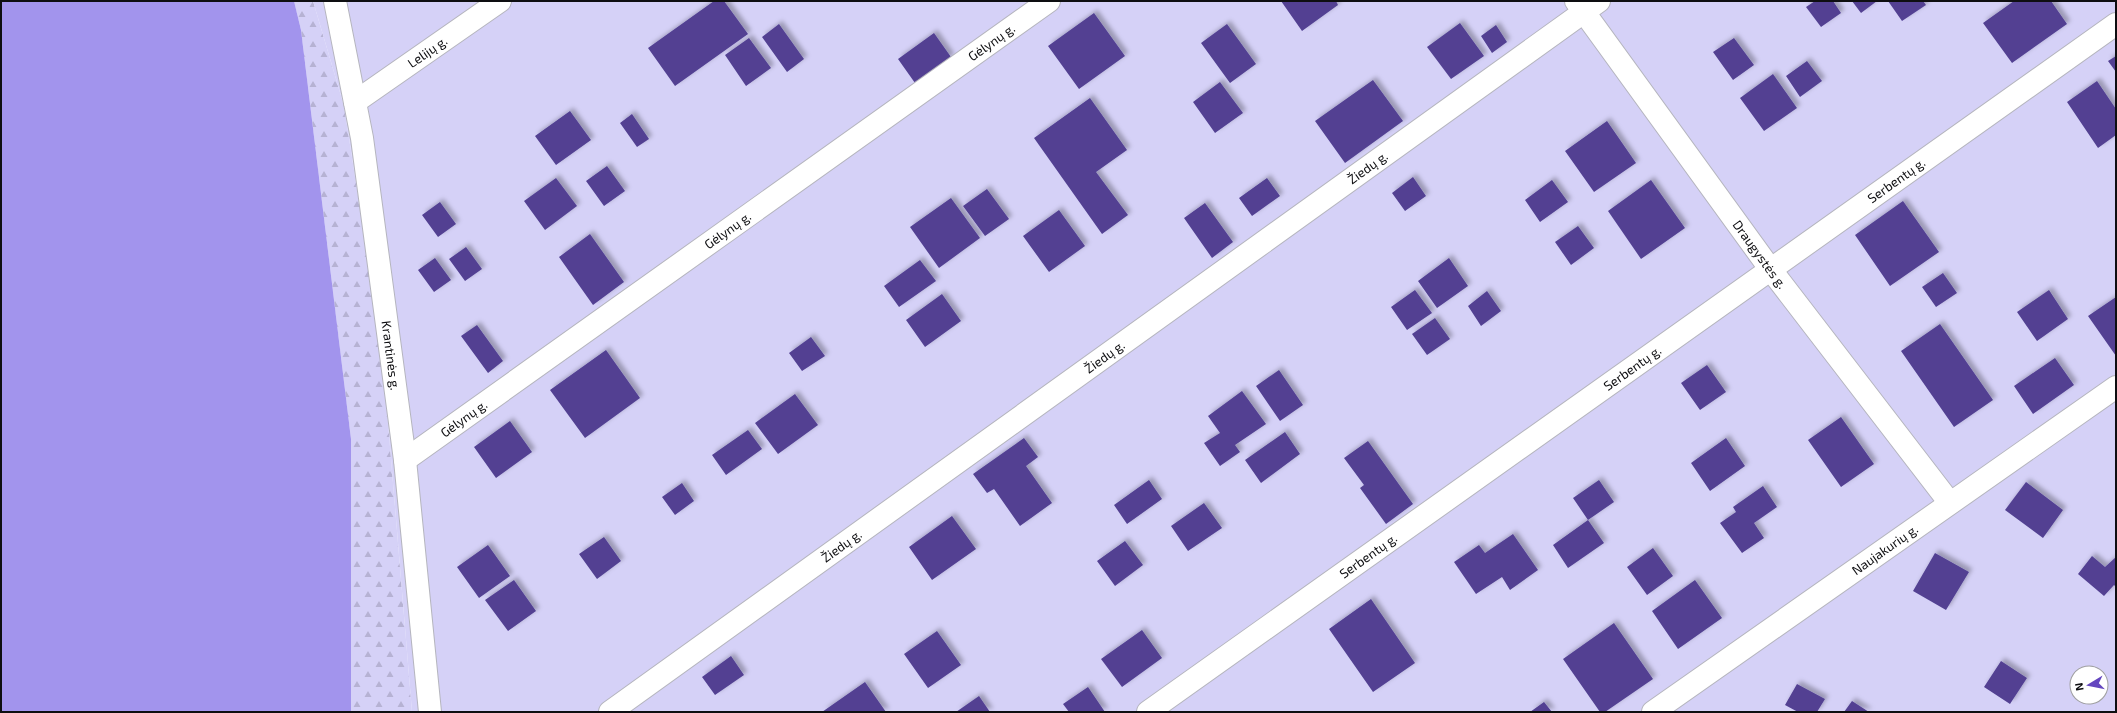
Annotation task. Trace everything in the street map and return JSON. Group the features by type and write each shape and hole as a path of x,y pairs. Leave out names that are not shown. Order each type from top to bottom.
{"street":[{"name":"Krantinės g.","path":"335,1 362,138 405,460 430,712"},
{"name":"Lelijų g.","path":"355,102 500,1"},
{"name":"Gėlynų g.","path":"405,460 1049,1"},
{"name":"Draugystės g.","path":"1587,5 1771,270 1950,503"},
{"name":"Žiedų g.","path":"610,712 1587,5"},
{"name":"Serbentų g.","path":"1148,712 2116,24"},
{"name":"Naujakurių g.","path":"1654,712 2116,387"}],"green space":[{"path":"294,1 313,1 344,106 382,350 412,712 351,712 351,439 301,30"},
{"path":"313,1 2116,1 2116,712 412,712 382,350 344,106"}],"shaded area":[{"path":"1,1 294,1 301,30 351,439 351,712 1,712"}],"building":[{"path":"714,1 724,1 748,34 675,86 648,48"},
{"path":"1281,1 1336,1 1338,5 1302,31"},
{"path":"1815,1 1833,1 1841,13 1821,27 1806,7"},
{"path":"1852,1 1877,1 1861,13"},
{"path":"1888,1 1923,1 1926,5 1902,21"},
{"path":"2014,1 2051,1 2067,24 2012,63 1983,23"},
{"path":"1094,13 1125,56 1079,89 1048,46"},
{"path":"1460,23 1484,56 1451,79 1427,47"},
{"path":"779,24 804,59 787,72 762,37"},
{"path":"1227,24 1256,64 1230,83 1201,43"},
{"path":"1496,25 1507,42 1492,53 1481,36"},
{"path":"934,33 951,57 915,83 898,59"},
{"path":"749,38 771,68 746,86 725,55"},
{"path":"1734,38 1754,65 1733,80 1713,52"},
{"path":"2116,56 2116,72 2108,61"},
{"path":"1807,61 1822,81 1800,97 1786,76"},
{"path":"1773,74 1797,108 1764,131 1740,98"},
{"path":"1373,80 1403,121 1345,163 1315,121"},
{"path":"2097,81 2116,109 2116,135 2098,148 2067,102"},
{"path":"1220,82 1243,113 1215,133 1193,102"},
{"path":"1090,98 1127,150 1096,172 1128,215 1102,234 1034,138"},
{"path":"570,111 591,140 556,165 535,136"},
{"path":"632,114 649,139 637,147 620,123"},
{"path":"1607,121 1636,163 1594,192 1565,151"},
{"path":"607,166 625,191 604,206 586,181"},
{"path":"1413,177 1426,196 1405,211 1392,193"},
{"path":"556,178 577,206 545,230 524,201"},
{"path":"1267,178 1280,196 1252,216 1239,198"},
{"path":"1552,180 1568,202 1540,222 1525,200"},
{"path":"1651,180 1685,228 1641,259 1608,211"},
{"path":"987,189 1009,219 985,236 963,206"},
{"path":"951,198 980,238 939,268 910,227"},
{"path":"1903,201 1939,252 1890,286 1855,235"},
{"path":"440,202 456,224 438,237 422,215"},
{"path":"1205,203 1233,242 1212,258 1184,218"},
{"path":"1059,210 1085,246 1049,272 1023,236"},
{"path":"1578,226 1594,248 1571,265 1555,242"},
{"path":"590,234 624,282 593,305 559,257"},
{"path":"466,247 482,269 465,281 449,259"},
{"path":"435,258 451,280 434,292 418,270"},
{"path":"1449,258 1468,286 1437,308 1418,281"},
{"path":"920,260 936,281 899,307 884,286"},
{"path":"1943,273 1957,293 1936,307 1922,287"},
{"path":"1415,290 1432,313 1407,330 1391,307"},
{"path":"2049,290 2068,319 2037,341 2017,312"},
{"path":"1487,291 1501,311 1481,326 1468,306"},
{"path":"942,294 961,321 925,347 906,320"},
{"path":"2116,297 2116,356 2088,316"},
{"path":"1435,318 1450,339 1427,355 1412,334"},
{"path":"1940,324 1993,400 1954,427 1901,351"},
{"path":"477,325 503,361 488,373 461,336"},
{"path":"811,337 825,356 802,371 789,353"},
{"path":"606,350 640,398 585,438 550,390"},
{"path":"2055,358 2074,385 2033,414 2014,386"},
{"path":"1707,365 1726,392 1700,410 1681,383"},
{"path":"1279,370 1303,405 1280,421 1256,386"},
{"path":"1242,391 1266,424 1235,445 1240,452 1220,466 1204,443 1220,433 1208,416"},
{"path":"795,394 818,425 778,454 755,423"},
{"path":"1841,417 1874,464 1841,487 1808,440"},
{"path":"510,421 532,452 496,478 474,447"},
{"path":"748,430 762,449 726,475 712,455"},
{"path":"1285,432 1300,454 1261,483 1245,460"},
{"path":"1024,438 1038,457 1026,466 1052,503 1020,526 994,489 987,493 973,474"},
{"path":"1726,438 1745,466 1710,491 1691,463"},
{"path":"1368,441 1413,504 1386,524 1360,488 1364,485 1344,458"},
{"path":"1149,480 1162,499 1127,524 1114,505"},
{"path":"1599,480 1614,502 1588,520 1573,498"},
{"path":"2026,482 2063,510 2043,538 2005,510"},
{"path":"682,483 694,501 675,515 662,497"},
{"path":"1763,486 1777,507 1754,523 1764,538 1742,553 1720,523 1736,512 1733,507"},
{"path":"1204,503 1222,528 1188,551 1171,526"},
{"path":"952,516 976,549 932,580 909,547"},
{"path":"1588,520 1604,543 1568,568 1553,545"},
{"path":"1513,534 1538,570 1510,590 1502,577 1476,594 1454,562 1479,545 1485,553"},
{"path":"604,537 621,561 597,579 579,554"},
{"path":"1125,541 1143,565 1115,586 1097,561"},
{"path":"488,545 510,576 479,598 457,567"},
{"path":"1653,548 1673,576 1647,595 1627,567"},
{"path":"1935,553 1969,572 1946,610 1913,591"},
{"path":"2092,556 2105,567 2116,557 2116,587 2114,585 2104,596 2078,574"},
{"path":"514,580 536,611 508,631 485,600"},
{"path":"1695,580 1722,618 1678,649 1652,611"},
{"path":"1371,599 1415,663 1373,692 1329,629"},
{"path":"1614,623 1653,679 1605,712 1600,712 1563,659"},
{"path":"1142,630 1162,658 1122,687 1101,659"},
{"path":"937,631 961,665 928,688 904,654"},
{"path":"731,656 744,675 715,695 702,677"},
{"path":"2001,661 2027,678 2010,704 1984,687"},
{"path":"865,682 886,712 822,712"},
{"path":"1797,684 1825,699 1817,712 1798,712 1785,705"},
{"path":"1088,687 1105,712 1069,712 1063,704"},
{"path":"979,696 990,712 956,712"},
{"path":"1852,701 1869,712 1844,712"},
{"path":"1544,702 1552,712 1530,712"}]}
